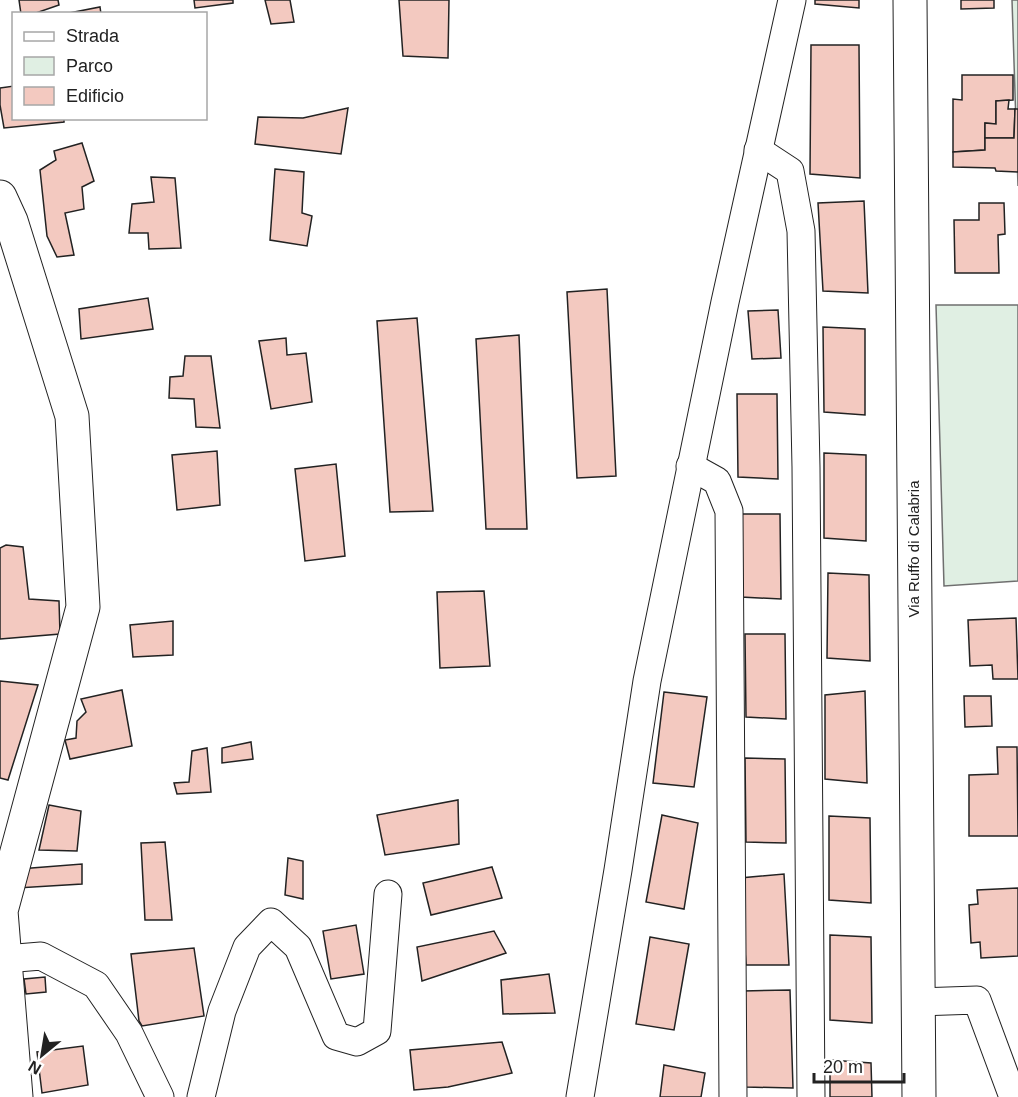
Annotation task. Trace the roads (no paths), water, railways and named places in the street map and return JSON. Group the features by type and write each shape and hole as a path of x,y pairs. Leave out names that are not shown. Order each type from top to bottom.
{"street":[{"path":"580,1097 647,681 690,466 792,0"},
{"name":"Via Ruffo di Calabria","path":"910,0 919,1097"},
{"path":"758,150 790,171 801,231 806,479 811,1097"},
{"path":"0,196 11,221 72,416 83,607 1,910 16,1097"},
{"path":"690,466 717,481 729,511 734,1097"},
{"path":"201,1097 222,1011 247,947 271,922 298,947 336,1036 357,1042 377,1031 388,894"},
{"path":"5,959 42,956 96,985 129,1033 160,1097"},
{"path":"918,1002 977,1000 1013,1097"}]}
